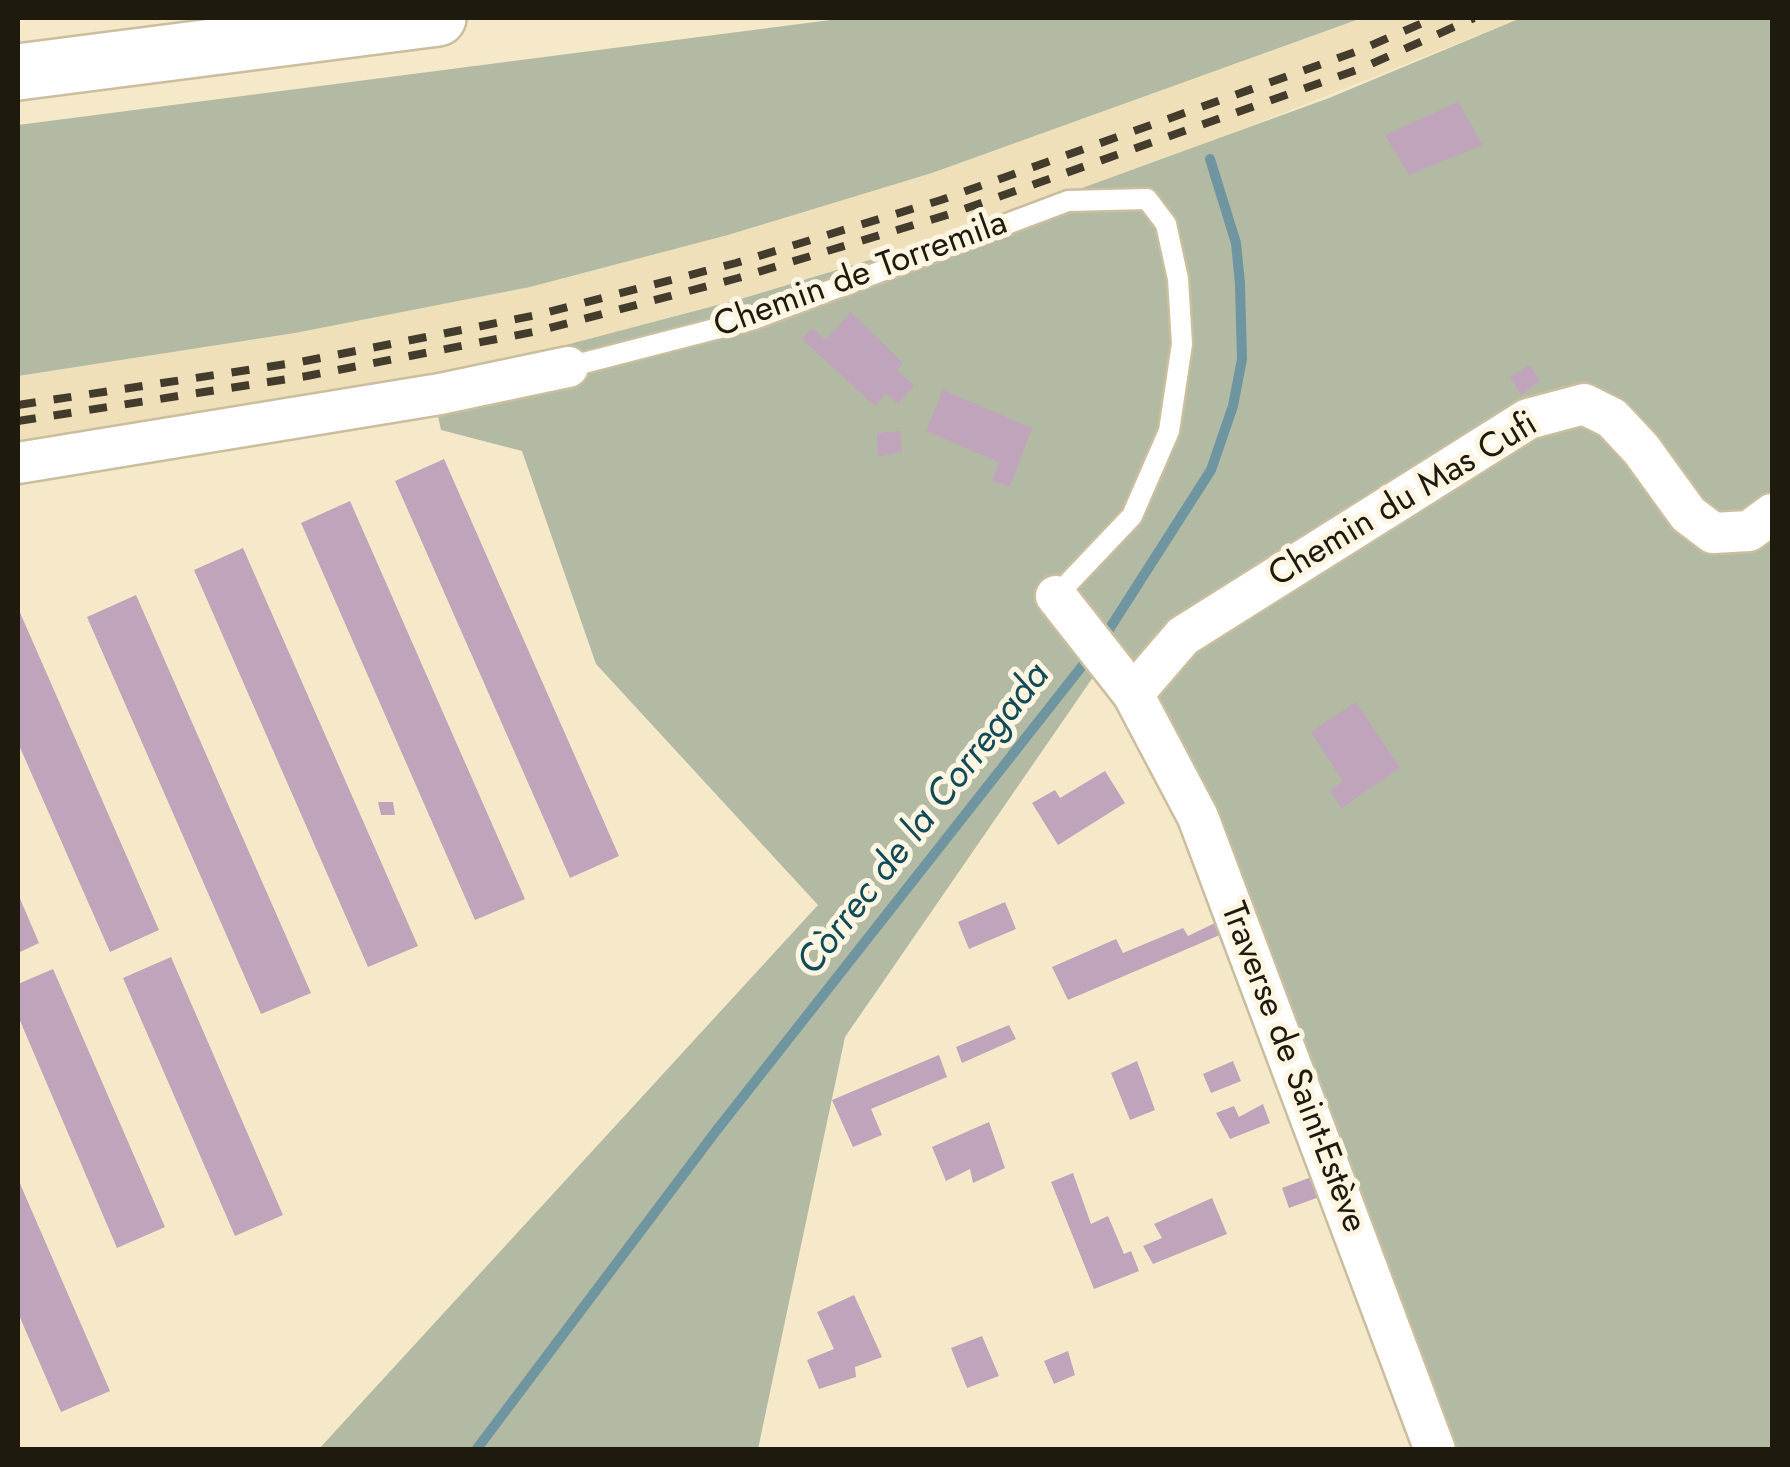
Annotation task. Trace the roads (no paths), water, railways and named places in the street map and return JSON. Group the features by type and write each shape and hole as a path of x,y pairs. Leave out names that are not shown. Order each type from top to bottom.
{"highway":[{"path":"18,72 438,18"}],"street":[{"name":"Chemin de Torremila","path":"18,463 440,394 568,367"},
{"name":"Chemin du Mas Cufi","path":"1133,694 1183,636 1528,419 1584,404 1612,418 1641,449 1688,514 1713,533 1750,531 1772,514"},
{"name":"Chemin de Torremila","path":"1056,596 1133,694"},
{"name":"Traverse de Saint-Estève","path":"1133,694 1198,817 1435,1450"}],"lane":[{"name":"Chemin de Torremila","path":"568,367 754,319 1068,201 1147,200 1166,224 1178,280 1182,344 1168,431 1132,516 1056,596"}],"waterway":[{"name":"Còrrec de la Corregada","path":"1101,642 1211,470 1233,406 1242,359 1240,284 1236,243 1210,159"},
{"name":"Còrrec de la Corregada","path":"476,1450 716,1131 1090,656"}],"railway":[{"path":"18,405 300,362 537,315 736,263 941,200 1358,51 1434,18"},
{"path":"18,421 307,376 538,331 738,278 950,214 1362,68 1474,18"}]}
